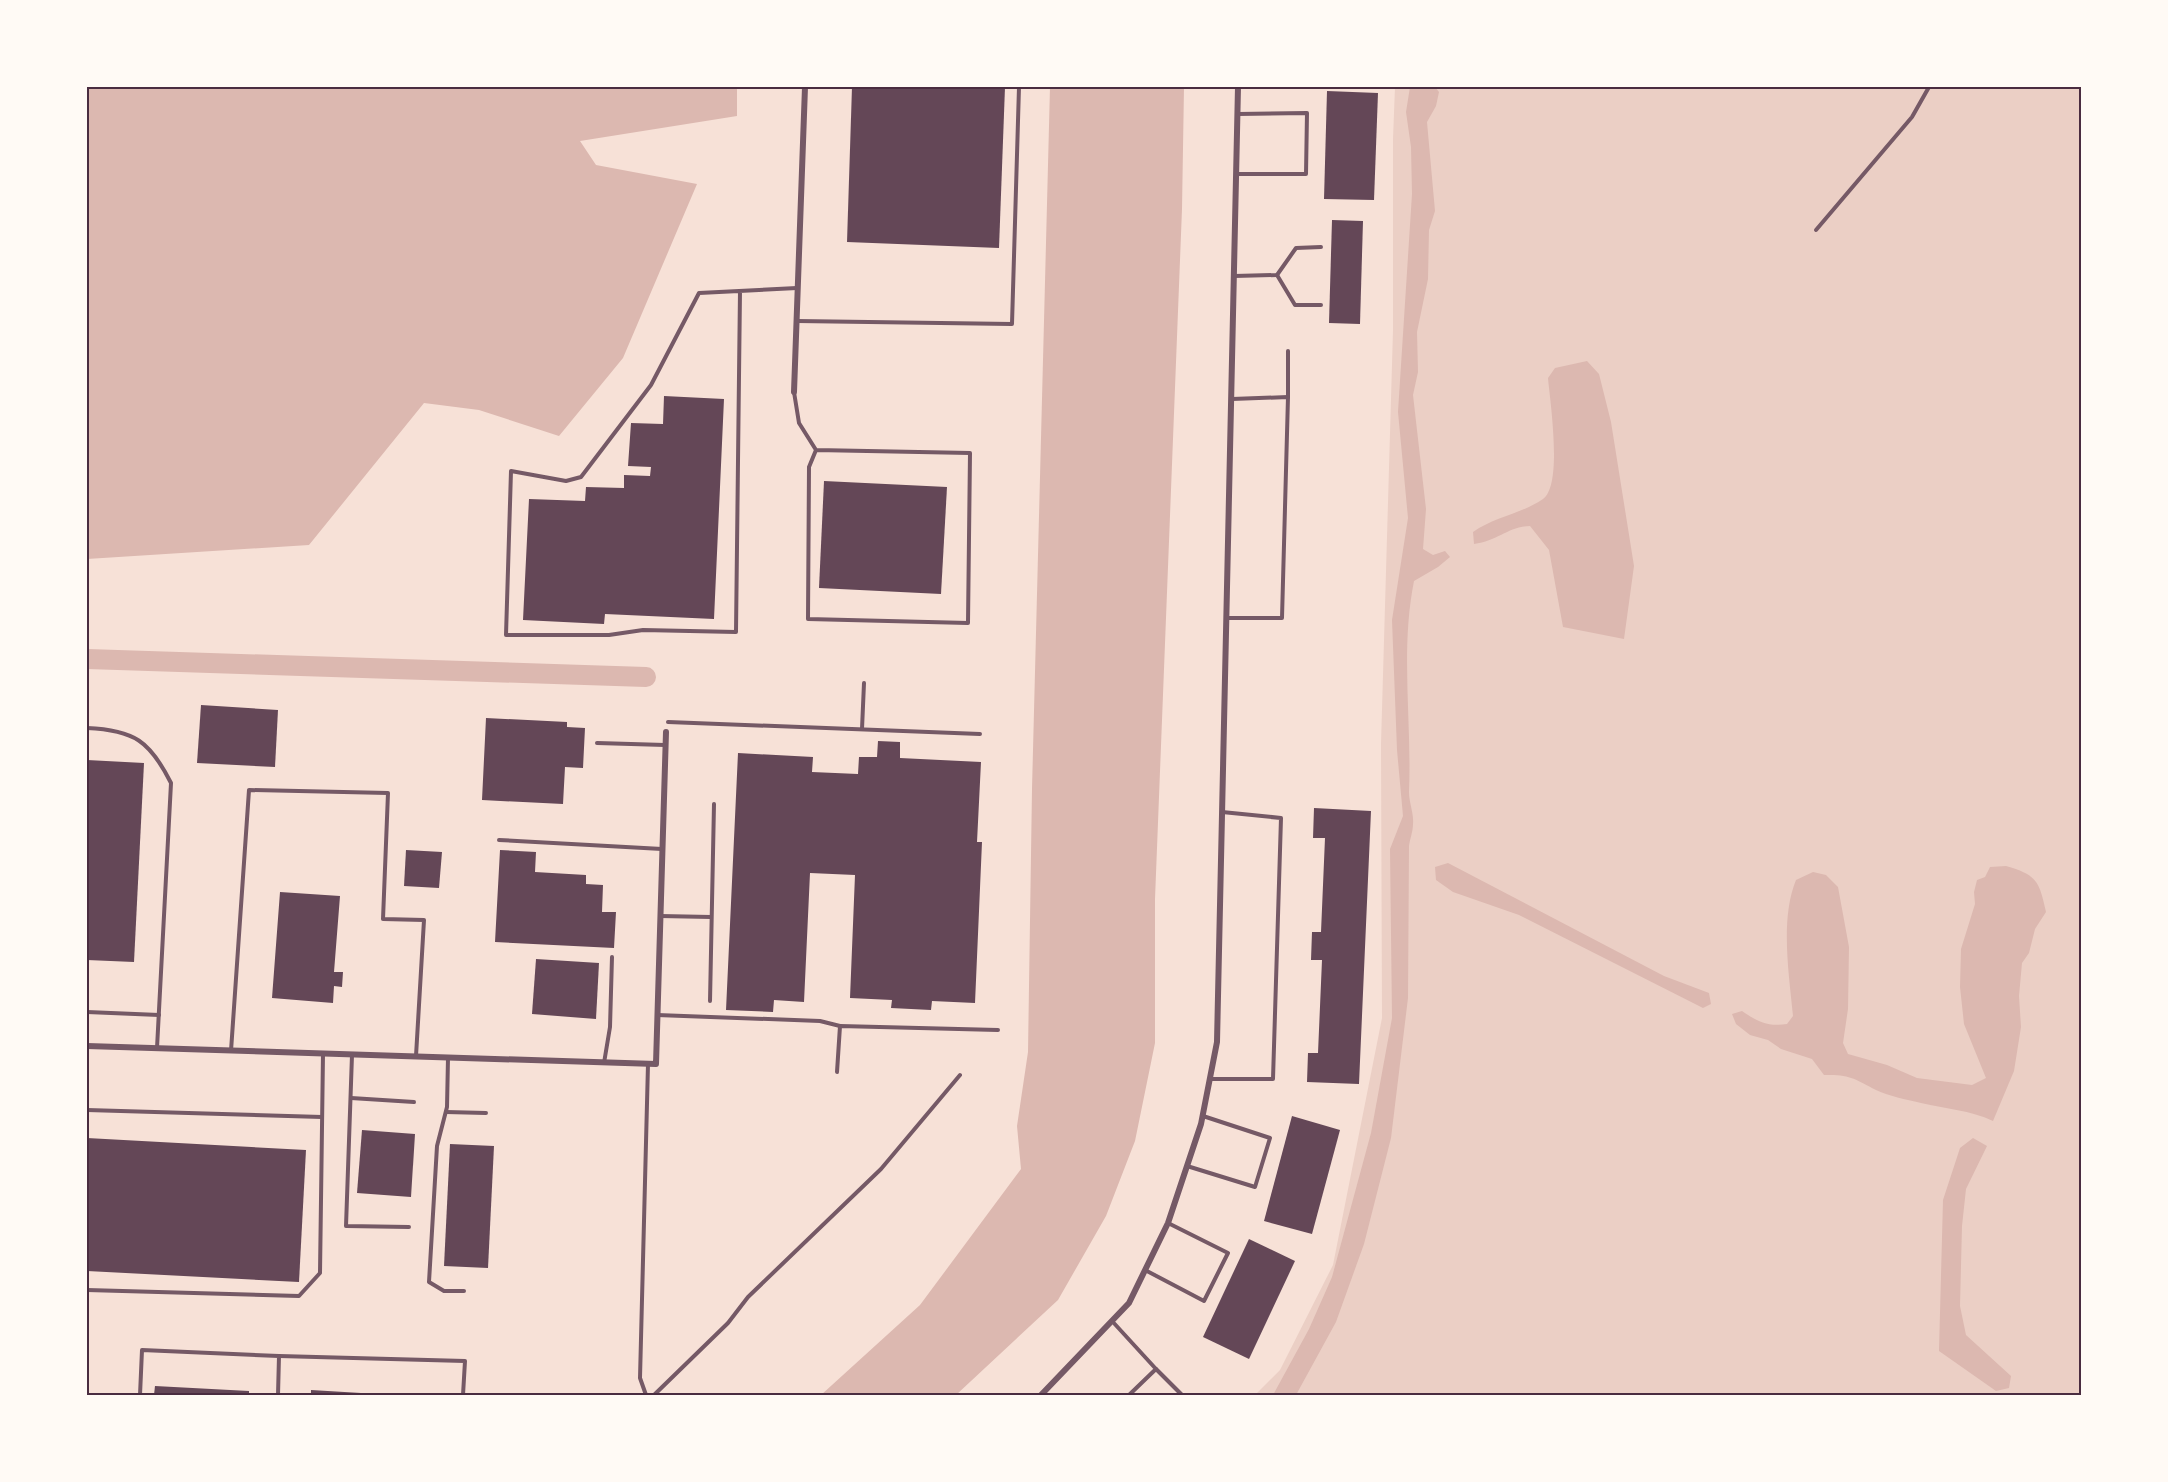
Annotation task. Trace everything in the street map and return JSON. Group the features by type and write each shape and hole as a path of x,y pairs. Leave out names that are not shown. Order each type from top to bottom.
{"street":[{"path":"794,392 805,87"},
{"path":"1041,1395 1129,1303 1168,1224 1203,1116 1217,1041 1239,87"},
{"path":"87,1046 656,1064 666,732"}],"lane":[{"path":"797,321 1012,324 1019,87"},
{"path":"1816,230 1912,117 1929,87"},
{"path":"1236,174 1306,174 1307,113 1238,114"},
{"path":"1277,276 1296,248 1321,247"},
{"path":"1234,276 1277,276"},
{"path":"1277,276 1295,305 1321,305"},
{"path":"740,291 736,632 643,630 609,635 506,635 511,471 566,481 581,477 651,385 699,293 798,288"},
{"path":"1226,618 1282,618 1288,351"},
{"path":"794,392 799,423 816,450"},
{"path":"1231,399 1288,397"},
{"path":"816,450 970,453 968,623 808,619 809,467 816,450"},
{"path":"862,729 864,683"},
{"path":"668,722 980,734"},
{"path":"87,728 109,729 134,735 158,756 171,783 157,1049"},
{"path":"597,742 666,745"},
{"path":"231,1051 249,790 365,793 388,794 383,919 424,920 416,1057"},
{"path":"710,1001 714,804"},
{"path":"1210,1079 1273,1079 1281,818 1221,812"},
{"path":"500,840 662,849"},
{"path":"659,916 711,917"},
{"path":"604,1063 610,1027 612,957"},
{"path":"87,1012 159,1015"},
{"path":"657,1016 820,1021 840,1026 998,1030"},
{"path":"837,1072 840,1026"},
{"path":"87,1290 300,1296 320,1273 323,1054"},
{"path":"352,1055 346,1226 410,1227"},
{"path":"448,1058 446,1112 437,1146 429,1282 444,1291 464,1291"},
{"path":"646,1395 640,1378 648,1064"},
{"path":"654,1395 728,1323 748,1298 881,1169 960,1075"},
{"path":"351,1098 414,1102"},
{"path":"87,1110 322,1117"},
{"path":"446,1112 486,1113"},
{"path":"1187,1166 1255,1186 1270,1138 1203,1116"},
{"path":"1145,1270 1203,1301 1228,1253 1168,1224"},
{"path":"1112,1321 1182,1395"},
{"path":"140,1395 142,1350 465,1361 463,1395"},
{"path":"278,1395 279,1356"},
{"path":"1128,1395 1156,1369"}],"shaded area":[{"path":"87,87 737,87 737,116 580,141 596,165 697,184 623,358 559,436 479,410 424,403 309,545 87,559"},
{"path":"1050,87 1184,87 1182,209 1155,899 1155,1043 1135,1141 1106,1216 1058,1300 956,1395 821,1395 920,1305 1021,1169 1017,1126 1028,1052 1032,789"},
{"path":"1395,87 2081,87 2081,1395 1255,1395 1280,1370 1333,1265 1382,1018 1381,744 1393,330"},
{"path":"1410,87 1435,87 1439,92 1436,106 1427,122 1435,211 1429,230 1428,279 1417,332 1418,372 1413,395 1426,509 1423,549 1433,555 1445,551 1450,557 1414,581 1410,607 1407,686 1409,792 1413,829 1409,846 1408,998 1391,1138 1364,1244 1336,1322 1296,1395 1273,1395 1309,1329 1332,1277 1371,1133 1392,1018 1390,849 1403,816 1397,750 1392,620 1408,518 1398,412 1412,194 1411,147 1406,112"},
{"path":"1587,361 1599,374 1611,422 1634,566 1624,639 1563,627 1549,550 1530,526 1474,544 1473,532 1535,504 1549,491 1554,461 1554,442 1548,378 1555,368"},
{"path":"1448,863 1664,976 1709,993 1711,1004 1703,1008 1519,915 1453,892 1436,880 1435,867"},
{"path":"2006,866 2030,876 2035,881 2046,912 2035,929 2029,953 2022,963 2019,996 2021,1027 2014,1071 1993,1121 1967,1112 1893,1096 1846,1076 1824,1075 1812,1059 1781,1049 1768,1040 1750,1035 1736,1024 1732,1014 1742,1011 1758,1021 1774,1025 1787,1024 1793,1016 1787,947 1788,912 1796,880 1813,872 1826,875 1838,887 1849,947 1848,1009 1843,1043 1848,1054 1887,1065 1917,1078 1972,1085 1986,1078 1964,1024 1960,987 1961,949 1975,904 1974,892 1977,880 1985,877 1990,867"},
{"path":"1973,1138 1987,1146 1966,1189 1962,1226 1960,1306 1966,1335 2011,1376 2009,1388 1996,1391 1939,1351 1943,1200 1960,1148"}],"building":[{"path":"852,87 1005,87 999,248 847,242"},
{"path":"1327,91 1378,93 1374,200 1324,199"},
{"path":"1332,220 1363,221 1360,324 1329,323"},
{"path":"664,396 724,399 714,619 605,614 604,624 523,620 529,499 585,501 586,487 624,488 624,475 650,476 651,467 628,466 631,423 663,424"},
{"path":"824,481 947,487 941,594 819,588"},
{"path":"201,705 278,710 275,767 197,763"},
{"path":"486,718 567,722 567,727 585,728 583,768 565,767 563,804 482,800"},
{"path":"878,741 900,742 900,758 981,762 977,842 982,842 975,1003 932,1001 931,1010 891,1008 892,1000 850,998 855,875 810,873 804,1002 774,1000 773,1012 726,1010 738,753 813,757 812,772 858,774 859,757 877,757"},
{"path":"87,760 144,763 134,962 87,960"},
{"path":"1314,808 1371,811 1359,1084 1307,1082 1308,1053 1318,1053 1322,960 1311,960 1312,932 1321,932 1325,838 1313,838"},
{"path":"406,850 442,852 439,888 404,886"},
{"path":"500,850 536,852 535,872 586,875 586,884 603,885 602,912 616,912 614,948 495,942"},
{"path":"280,892 340,896 334,972 343,972 342,987 334,986 333,1003 272,998"},
{"path":"536,959 599,963 596,1019 532,1014"},
{"path":"1292,1116 1340,1130 1312,1234 1264,1221"},
{"path":"362,1130 415,1134 411,1197 357,1193"},
{"path":"87,1138 306,1150 299,1282 87,1271"},
{"path":"450,1144 494,1146 488,1268 444,1266"},
{"path":"1249,1239 1295,1261 1249,1359 1203,1337"},
{"path":"155,1386 249,1391 249,1395 154,1395"},
{"path":"311,1390 361,1393 361,1395 311,1395"}],"waterway":[{"path":"87,659 646,677"}]}
